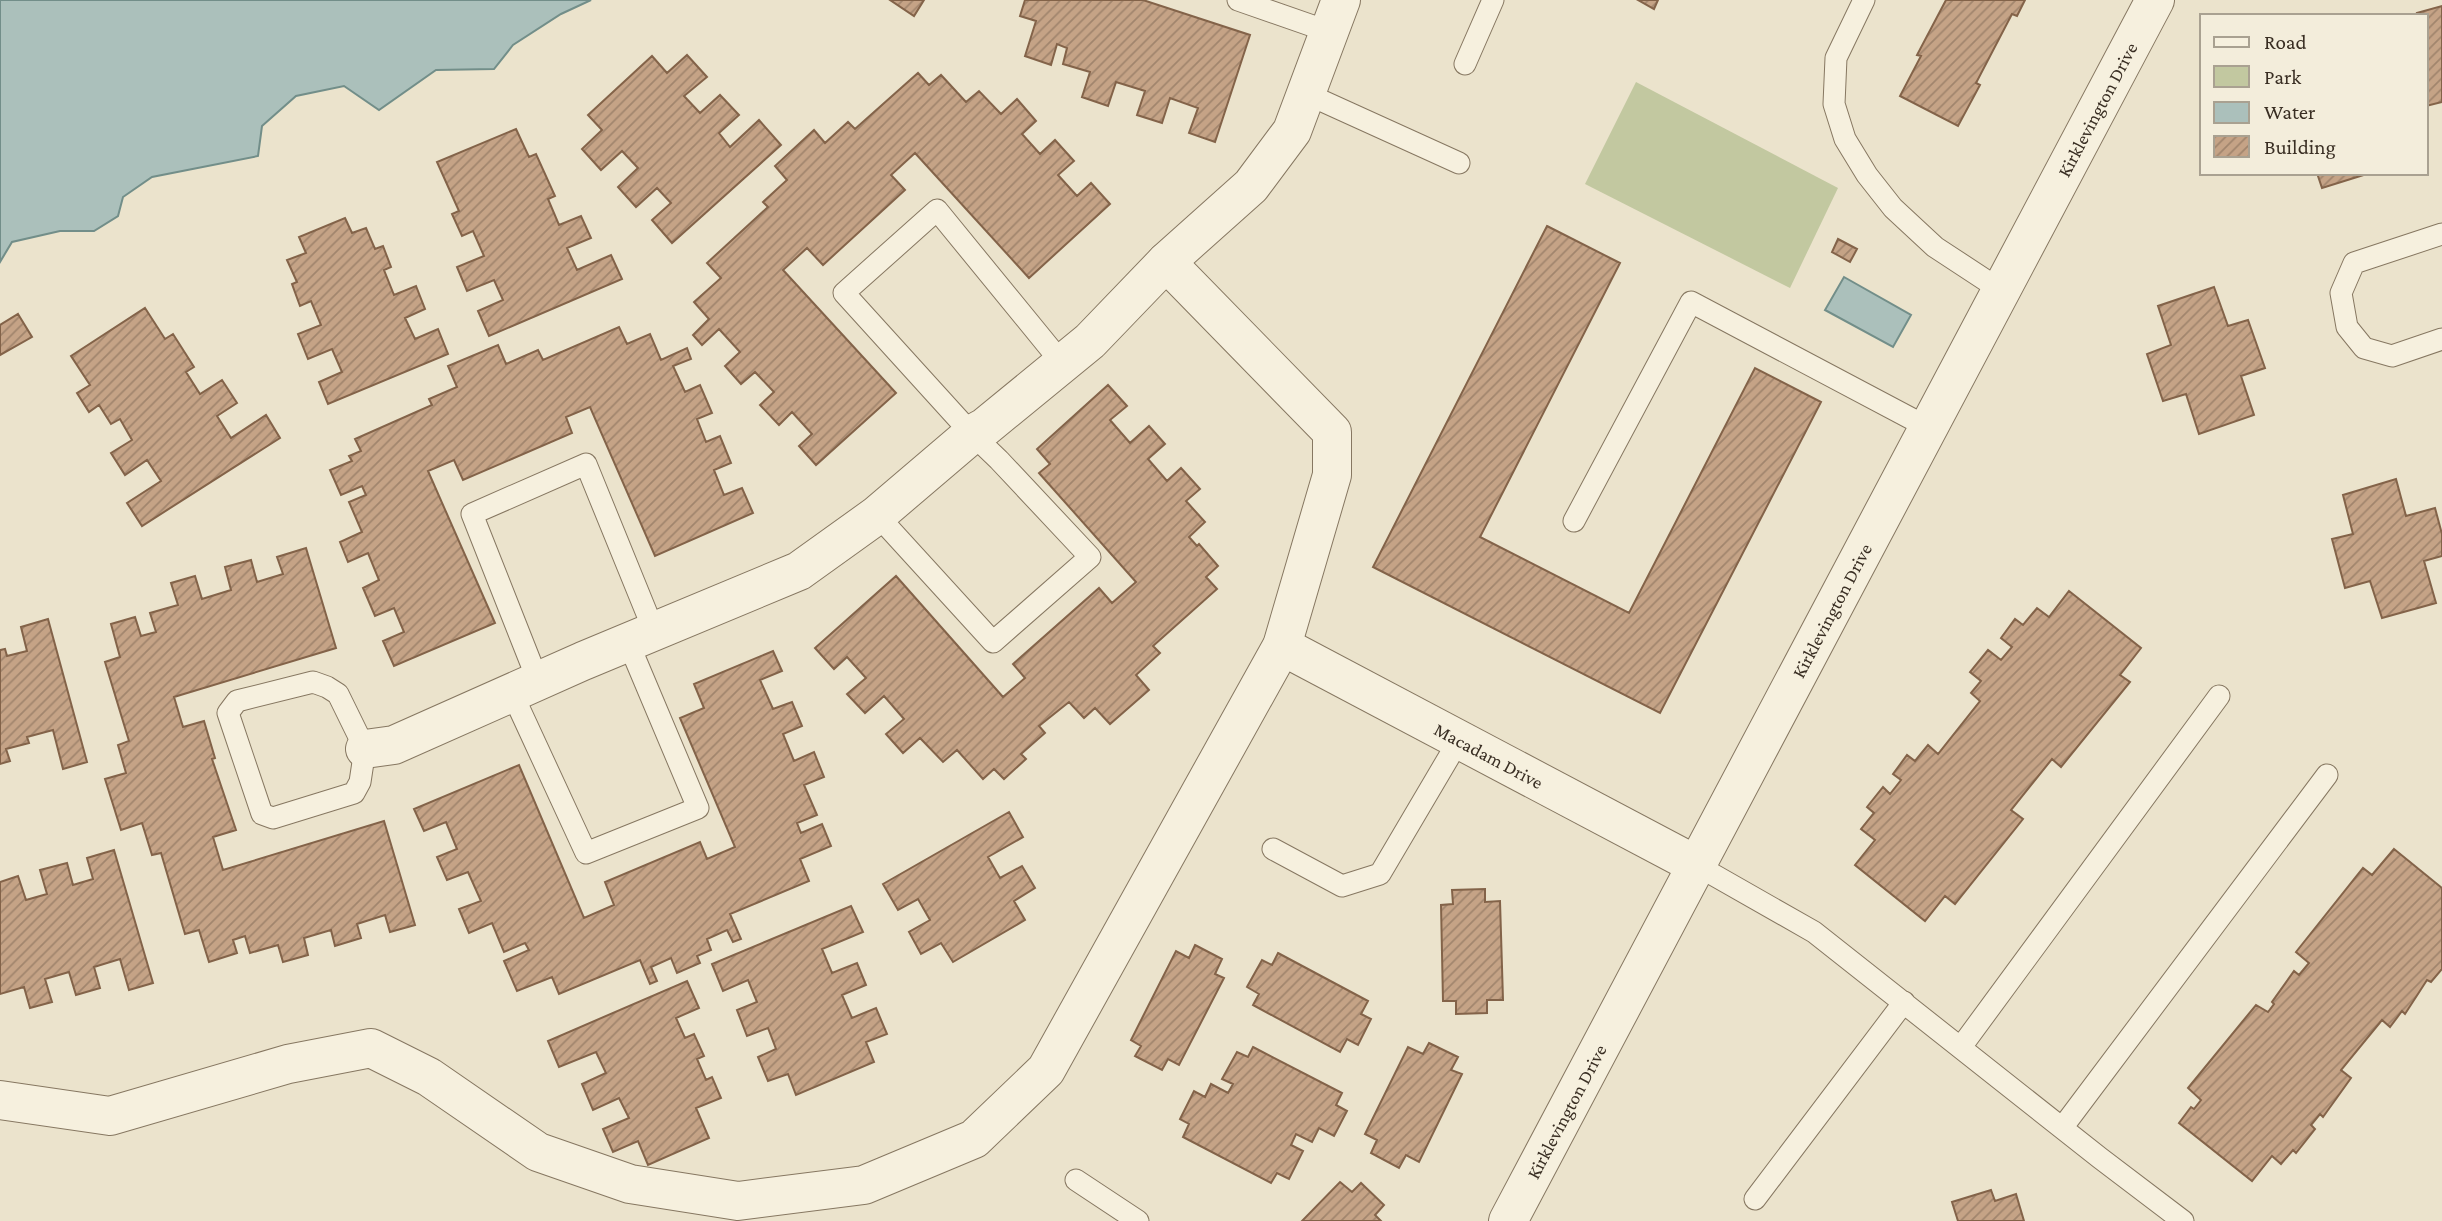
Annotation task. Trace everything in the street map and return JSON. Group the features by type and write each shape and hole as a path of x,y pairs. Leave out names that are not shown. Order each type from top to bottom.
{"street":[{"name":"Kirklevington Drive","path":"1508,1221 2155,0"},
{"path":"365,749 394,746 525,687 799,571 877,514 972,434 985,427 1090,341 1166,262 1251,186 1293,131 1336,16"},
{"path":"0,1100 110,1116 288,1064 370,1048 429,1077 538,1152 631,1184 738,1201 864,1185 974,1139 1046,1070 1282,646 1304,563 1332,475 1332,432 1166,262"},
{"name":"Macadam Drive","path":"1282,646 1698,866"}],"lane":[{"path":"1238,0 1336,16"},
{"path":"1465,64 1493,0"},
{"path":"1864,0 1836,58 1834,104 1844,139 1867,176 1893,208 1935,247 2002,291"},
{"path":"1307,94 1459,163"},
{"path":"877,514 993,642 1090,557 972,434 844,293 937,209 1062,363"},
{"path":"2442,233 2354,264 2341,293 2347,327 2364,348 2392,356 2442,339"},
{"path":"1574,521 1691,302 1929,428"},
{"path":"586,464 641,637 698,808 586,853 525,687 472,514 586,464"},
{"path":"313,682 338,694 365,749 360,782 354,793 273,818 262,814 228,713 237,701 313,682"},
{"path":"1961,1047 2219,696"},
{"path":"1273,849 1342,886 1380,874 1459,740"},
{"path":"2062,1128 2327,775"},
{"path":"1698,866 1814,932 2183,1221"},
{"path":"1755,1199 1904,1002"},
{"path":"1076,1180 1138,1221"}],"green space":[{"path":"1636,82 1838,188 1790,288 1585,184"}],"water":[{"path":"0,0 591,0 561,14 513,45 494,69 436,70 379,110 344,86 296,96 262,126 258,156 152,177 123,197 118,216 94,231 60,231 12,242 0,262"},
{"path":"1844,277 1911,315 1893,347 1825,310"}],"building":[{"path":"890,0 924,0 914,16"},
{"path":"1025,0 1143,0 1250,35 1215,142 1189,133 1198,108 1170,98 1162,123 1137,115 1145,91 1116,82 1108,106 1082,97 1090,72 1063,64 1067,48 1057,44 1051,65 1025,56 1036,21 1020,16"},
{"path":"1638,0 1658,0 1654,9"},
{"path":"1946,0 2025,0 2017,16 2012,14 1976,83 1980,85 1958,126 1900,96 1921,56 1917,55"},
{"path":"2442,6 2442,102 2428,106 2428,14 2417,13"},
{"path":"687,55 707,77 684,96 700,113 720,95 739,115 719,133 730,147 759,120 781,145 672,243 652,220 671,203 657,188 636,207 618,187 638,168 622,151 601,170 582,149 602,130 588,115 652,56 667,73"},
{"path":"918,73 929,85 941,75 966,102 979,91 1001,114 1017,99 1036,121 1022,134 1040,154 1055,140 1074,161 1058,175 1077,196 1091,183 1110,204 1029,278 915,153 891,175 905,190 823,265 807,248 783,270 896,393 816,465 799,446 812,434 792,412 779,425 760,405 774,392 755,372 741,384 725,366 740,352 719,329 702,345 693,335 709,319 694,302 721,278 707,263 768,207 763,202 787,180 775,166 814,130 825,143 848,122 855,129"},
{"path":"516,129 529,157 536,154 555,196 548,199 559,225 581,216 591,238 567,248 577,270 611,255 622,279 489,336 478,311 503,300 494,280 467,291 457,267 484,256 473,231 462,236 452,214 459,211 437,162"},
{"path":"2318,175 2364,175 2322,188"},
{"path":"345,218 352,233 366,228 375,249 383,246 391,267 384,270 394,295 416,286 425,309 405,318 415,339 438,329 448,354 328,404 319,382 342,372 332,349 308,359 298,334 321,325 311,301 300,306 292,284 297,282 287,260 306,253 299,237"},
{"path":"1547,226 1620,263 1480,537 1629,613 1755,368 1821,402 1660,713 1373,567"},
{"path":"1838,239 1857,249 1850,262 1832,252"},
{"path":"2214,287 2228,326 2248,320 2265,368 2241,376 2254,415 2199,434 2186,394 2163,401 2147,354 2171,345 2158,306"},
{"path":"145,308 165,339 173,334 194,367 186,372 200,394 222,380 237,403 217,416 231,438 266,415 280,438 142,526 127,503 161,481 147,460 125,475 111,453 132,440 120,419 111,424 99,405 89,412 77,393 90,385 71,356"},
{"path":"18,314 32,337 0,355 0,325"},
{"path":"619,327 627,344 650,334 661,360 687,348 691,359 673,366 685,392 700,385 712,413 697,419 706,442 720,436 731,463 714,470 724,495 742,488 753,513 655,556 590,407 566,417 572,433 463,480 454,460 428,471 495,623 394,666 383,641 404,632 394,608 375,616 363,588 379,580 368,553 348,562 340,542 362,532 349,502 366,495 362,486 341,495 330,470 352,461 349,456 361,451 355,439 432,405 429,399 457,387 448,366 498,345 506,364 538,350 543,360"},
{"path":"1108,385 1127,406 1110,420 1130,443 1149,426 1165,444 1148,459 1167,481 1181,468 1200,489 1186,501 1205,522 1189,537 1197,546 1199,544 1218,566 1206,577 1217,589 1153,646 1160,653 1136,675 1149,690 1110,724 1095,708 1084,718 1069,702 1039,726 1045,733 1021,754 1026,759 1004,779 994,769 983,779 957,750 943,762 920,738 903,753 886,734 904,719 884,696 865,713 847,694 866,678 847,657 834,669 815,648 896,576 1003,697 1025,678 1013,664 1099,588 1112,603 1136,582 1039,473 1050,464 1037,449"},
{"path":"2396,479 2406,516 2435,508 2442,534 2442,556 2424,561 2436,603 2382,618 2370,581 2345,588 2332,539 2353,534 2343,495"},
{"path":"306,548 336,648 174,697 183,727 204,721 215,758 212,759 236,830 213,837 223,870 384,821 415,925 390,932 385,915 357,924 361,938 335,946 331,930 304,938 308,955 283,962 278,945 250,953 245,936 233,940 237,953 209,962 199,930 185,934 161,853 152,855 142,823 121,830 105,779 126,773 118,745 129,741 105,662 120,657 111,624 135,617 141,636 156,632 150,613 178,605 171,583 195,576 202,599 231,590 225,567 251,560 257,582 283,574 277,557"},
{"path":"2069,591 2141,648 2120,675 2130,682 2061,767 2052,759 2011,810 2023,819 1955,904 1945,896 1925,921 1855,865 1875,840 1861,829 1874,813 1867,807 1883,787 1890,794 1901,780 1893,774 1907,755 1915,761 1928,745 1938,754 1980,701 1971,693 1981,681 1970,672 1988,650 2001,660 2012,647 2001,638 2015,619 2023,625 2037,608 2049,617"},
{"path":"48,619 87,762 63,769 53,730 27,737 29,743 6,749 10,761 0,764 0,650 5,649 7,656 27,651 21,627"},
{"path":"773,651 782,671 760,680 773,709 792,702 802,726 783,734 794,761 814,752 824,777 804,785 817,815 797,823 801,833 822,824 831,846 800,859 809,881 730,914 741,939 733,942 727,930 707,939 711,950 697,956 700,963 677,973 671,958 651,967 657,981 650,984 640,960 559,994 552,977 517,991 504,961 529,950 525,943 504,952 492,923 469,933 459,909 481,901 468,872 447,880 437,857 457,849 446,822 424,831 414,809 519,765 584,918 614,905 605,882 700,842 707,859 735,847 680,718 704,708 694,684"},
{"path":"1009,812 1023,837 988,857 1000,878 1022,866 1035,888 1014,901 1025,920 953,962 941,943 921,954 909,932 930,920 918,899 898,910 883,884"},
{"path":"2394,849 2442,888 2442,969 2431,982 2427,980 2405,1014 2402,1011 2390,1027 2382,1020 2341,1070 2351,1078 2323,1117 2320,1114 2311,1125 2315,1129 2296,1153 2293,1150 2281,1164 2272,1156 2252,1181 2179,1123 2191,1107 2194,1109 2201,1100 2188,1088 2256,1005 2268,1012 2294,971 2299,975 2309,963 2296,952 2363,868 2372,875"},
{"path":"114,850 153,983 129,990 120,959 94,967 100,988 76,995 69,972 45,979 52,1002 30,1008 24,987 0,994 0,882 18,876 26,900 47,894 40,870 67,863 73,885 93,879 87,858"},
{"path":"1485,889 1485,902 1500,901 1503,1000 1487,1000 1487,1013 1456,1014 1456,1001 1443,1001 1441,905 1453,904 1452,890"},
{"path":"851,906 863,932 822,949 832,973 857,963 866,985 842,995 852,1018 876,1008 887,1034 866,1042 874,1062 796,1095 788,1074 768,1081 758,1057 776,1049 768,1028 747,1036 737,1010 757,1002 748,980 723,991 712,964"},
{"path":"1195,945 1222,959 1215,974 1224,978 1179,1065 1168,1059 1162,1070 1135,1056 1141,1046 1131,1040 1176,951 1189,958"},
{"path":"1278,953 1368,1001 1361,1014 1371,1019 1358,1045 1347,1039 1340,1052 1253,1005 1259,994 1247,987 1262,960 1272,965"},
{"path":"687,981 699,1008 676,1018 685,1038 694,1034 704,1056 697,1059 706,1080 712,1077 721,1098 696,1108 709,1138 648,1165 638,1141 613,1152 603,1129 629,1118 619,1098 593,1110 582,1084 606,1073 596,1052 559,1067 548,1041"},
{"path":"1429,1043 1458,1057 1451,1070 1462,1074 1419,1162 1406,1155 1399,1168 1371,1153 1377,1140 1365,1134 1408,1047 1423,1054"},
{"path":"1253,1047 1342,1093 1336,1105 1347,1111 1334,1136 1319,1128 1312,1142 1296,1134 1291,1145 1303,1151 1289,1179 1277,1173 1271,1183 1183,1137 1189,1124 1180,1119 1194,1091 1205,1097 1211,1084 1228,1093 1233,1084 1222,1079 1237,1052 1248,1057"},
{"path":"1340,1182 1352,1192 1361,1183 1384,1205 1375,1215 1381,1221 1302,1221"},
{"path":"1991,1190 1995,1201 2016,1194 2024,1221 1958,1221 1952,1202"}]}
